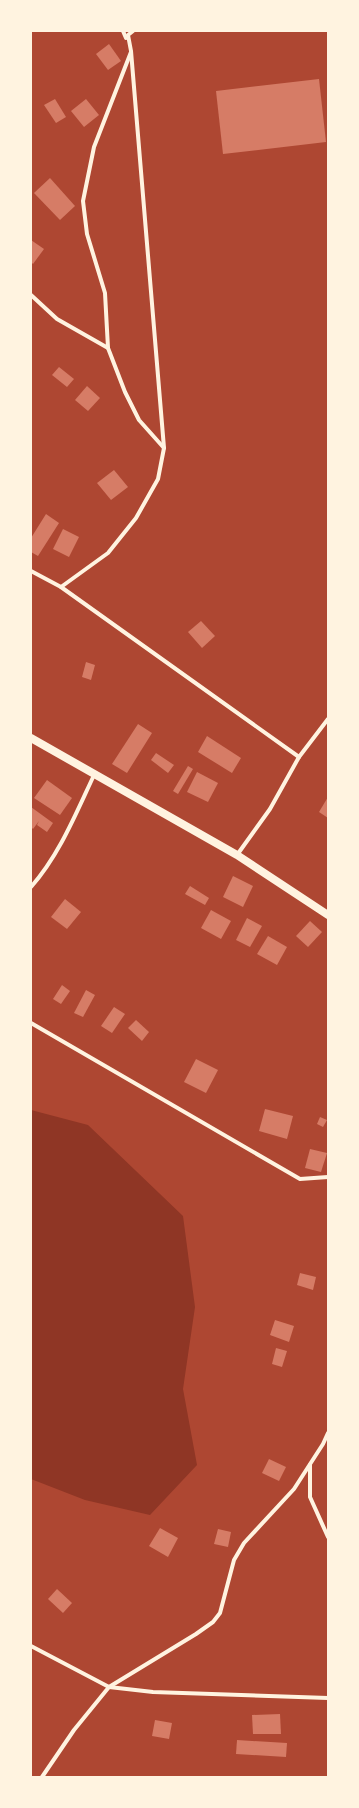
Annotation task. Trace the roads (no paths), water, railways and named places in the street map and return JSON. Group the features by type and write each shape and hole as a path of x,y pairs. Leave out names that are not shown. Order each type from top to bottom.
{"main road":[{"path":"31,738 237,855 328,915"}],"street":[{"path":"123,31 131,50 94,147 83,201 87,234 105,293 108,348 125,392 139,420 164,448"},
{"path":"61,587 108,553 136,518 158,479 164,448 131,50 128,35 133,31"},
{"path":"31,295 57,319 108,348"},
{"path":"31,571 61,587 299,757"},
{"path":"237,855 270,808 299,757 328,719"},
{"path":"31,887 44,872 57,853 95,773"},
{"path":"31,1023 300,1178 328,1177"},
{"path":"42,1777 74,1730 109,1687 213,1622 220,1613 234,1560 244,1543 294,1489 310,1465 328,1433"},
{"path":"310,1465 310,1497 328,1537"},
{"path":"31,1646 109,1687 153,1692 328,1698"}]}
